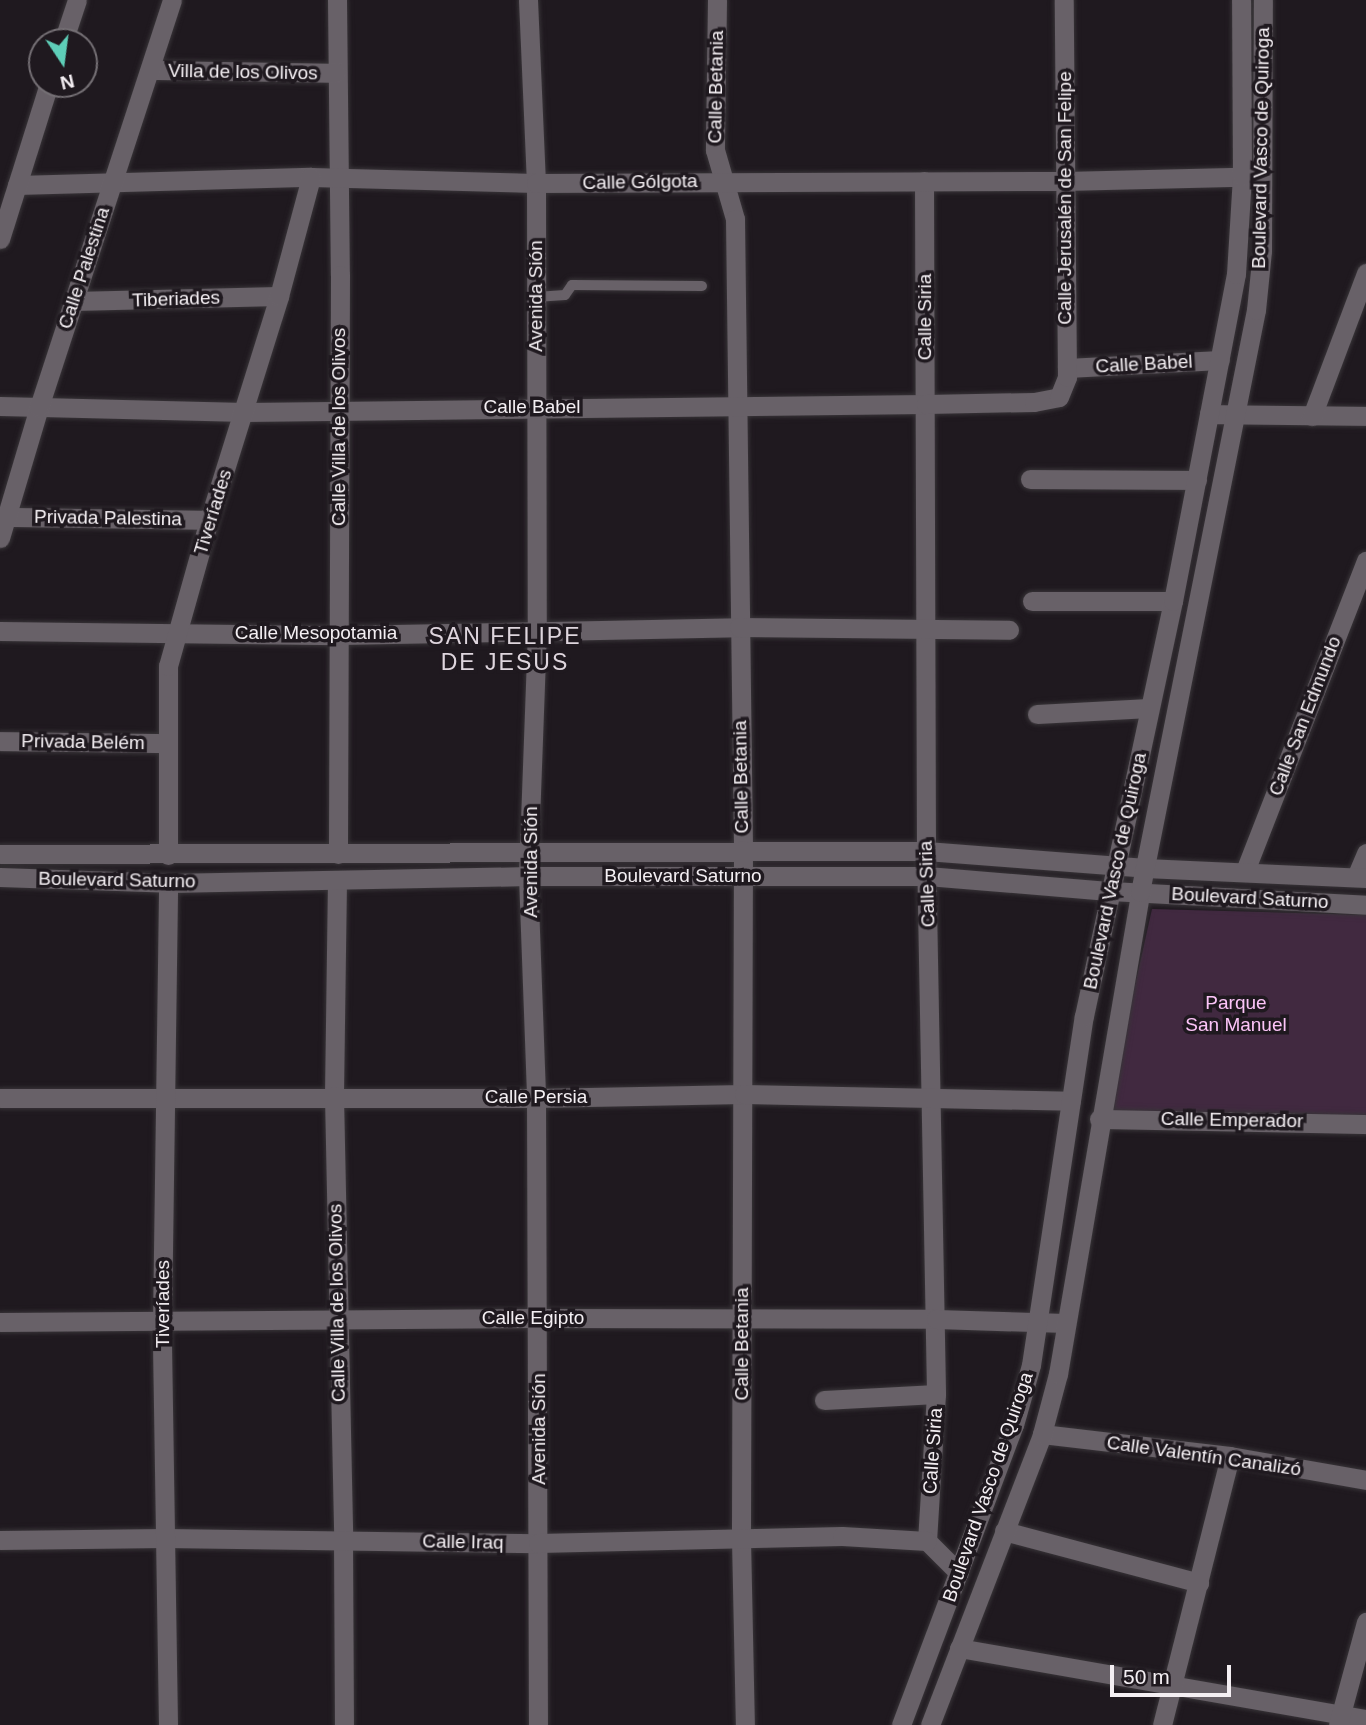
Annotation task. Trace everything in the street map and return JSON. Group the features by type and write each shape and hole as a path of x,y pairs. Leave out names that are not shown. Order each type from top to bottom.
{"street":[{"path":"68,28 77,0"},
{"name":"Calle Palestina","path":"0,538 39,407 172,0"},
{"name":"Calle Villa de los Olivos","path":"337,0 338,854"},
{"name":"Avenida Sión","path":"528,0 536,183 537,630 528,876 537,1098 538,1725"},
{"name":"Calle Betania","path":"717,0 715,150 735,219 743,850 741,1539 745,1725"},
{"name":"Calle Jerusalén de San Felipe","path":"1062,394 1067,368 1064,0"},
{"name":"Boulevard Vasco de Quiroga","path":"901,1725 1024,1397 1038,1322 1083,1016 1173,601 1236,274 1242,176 1241,0"},
{"name":"Boulevard Vasco de Quiroga","path":"930,1725 1042,1434 1058,1374 1098,1119 1259,280 1263,0"},
{"name":"Villa de los Olivos","path":"151,70 336,73"},
{"path":"0,239 45,98"},
{"name":"Calle Gólgota","path":"18,185 113,180 311,177 536,183 1064,181 1262,176"},
{"name":"Tiveríades","path":"167,855 168,666 209,520 246,412 311,177"},
{"name":"Calle Siria","path":"924,181 926,851 936,1319 936,1394 927,1541"},
{"path":"1312,416 1366,273"},
{"name":"Tiberiades","path":"73,301 279,296"},
{"name":"Calle Babel","path":"1067,368 1220,360"},
{"name":"Calle Babel","path":"0,406 246,412 1034,402 1054,399 1062,394"},
{"path":"1209,414 1366,415"},
{"path":"1030,479 1197,480"},
{"name":"Privada Palestina","path":"6,517 209,520"},
{"name":"Calle San Edmundo","path":"1245,871 1366,561"},
{"path":"1032,601 1173,601"},
{"name":"Calle Mesopotamia","path":"0,631 178,631 339,635 739,626 1009,630"},
{"path":"1037,714 1149,708"},
{"name":"Privada Belém","path":"0,741 166,743"},
{"name":"Boulevard Saturno","path":"0,853 167,855 926,851 1145,868 1361,877"},
{"path":"1361,877 1366,853"},
{"name":"Boulevard Saturno","path":"0,877 168,883 528,876 927,876 1111,891 1366,905"},
{"name":"Calle Villa de los Olivos","path":"337,880 334,1096 344,1540 344,1725"},
{"name":"Tiveríades","path":"168,883 162,1323 168,1725"},
{"name":"Calle Persia","path":"0,1098 537,1098 744,1094 1071,1101"},
{"name":"Calle Emperador","path":"1098,1119 1366,1124"},
{"name":"Calle Egipto","path":"0,1322 743,1318 1066,1323"},
{"path":"824,1399 936,1394"},
{"name":"Calle Valentín Canalizó","path":"1042,1434 1230,1456 1366,1480"},
{"path":"1162,1725 1230,1456"},
{"path":"1004,1531 1199,1583"},
{"name":"Calle Iraq","path":"0,1540 166,1538 538,1543 842,1535 927,1541"},
{"path":"927,1541 959,1573"},
{"path":"1339,1720 1366,1622"},
{"path":"959,1648 1339,1720 1366,1719"}],"lane":[{"path":"536,297 565,295 572,285 702,286"}],"green space":[{"name":"Parque San Manuel","path":"1152,909 1366,915 1366,1120 1106,1114"}],"district":[{"name":"SAN FELIPE DE JESUS","path":"505,649"}]}
